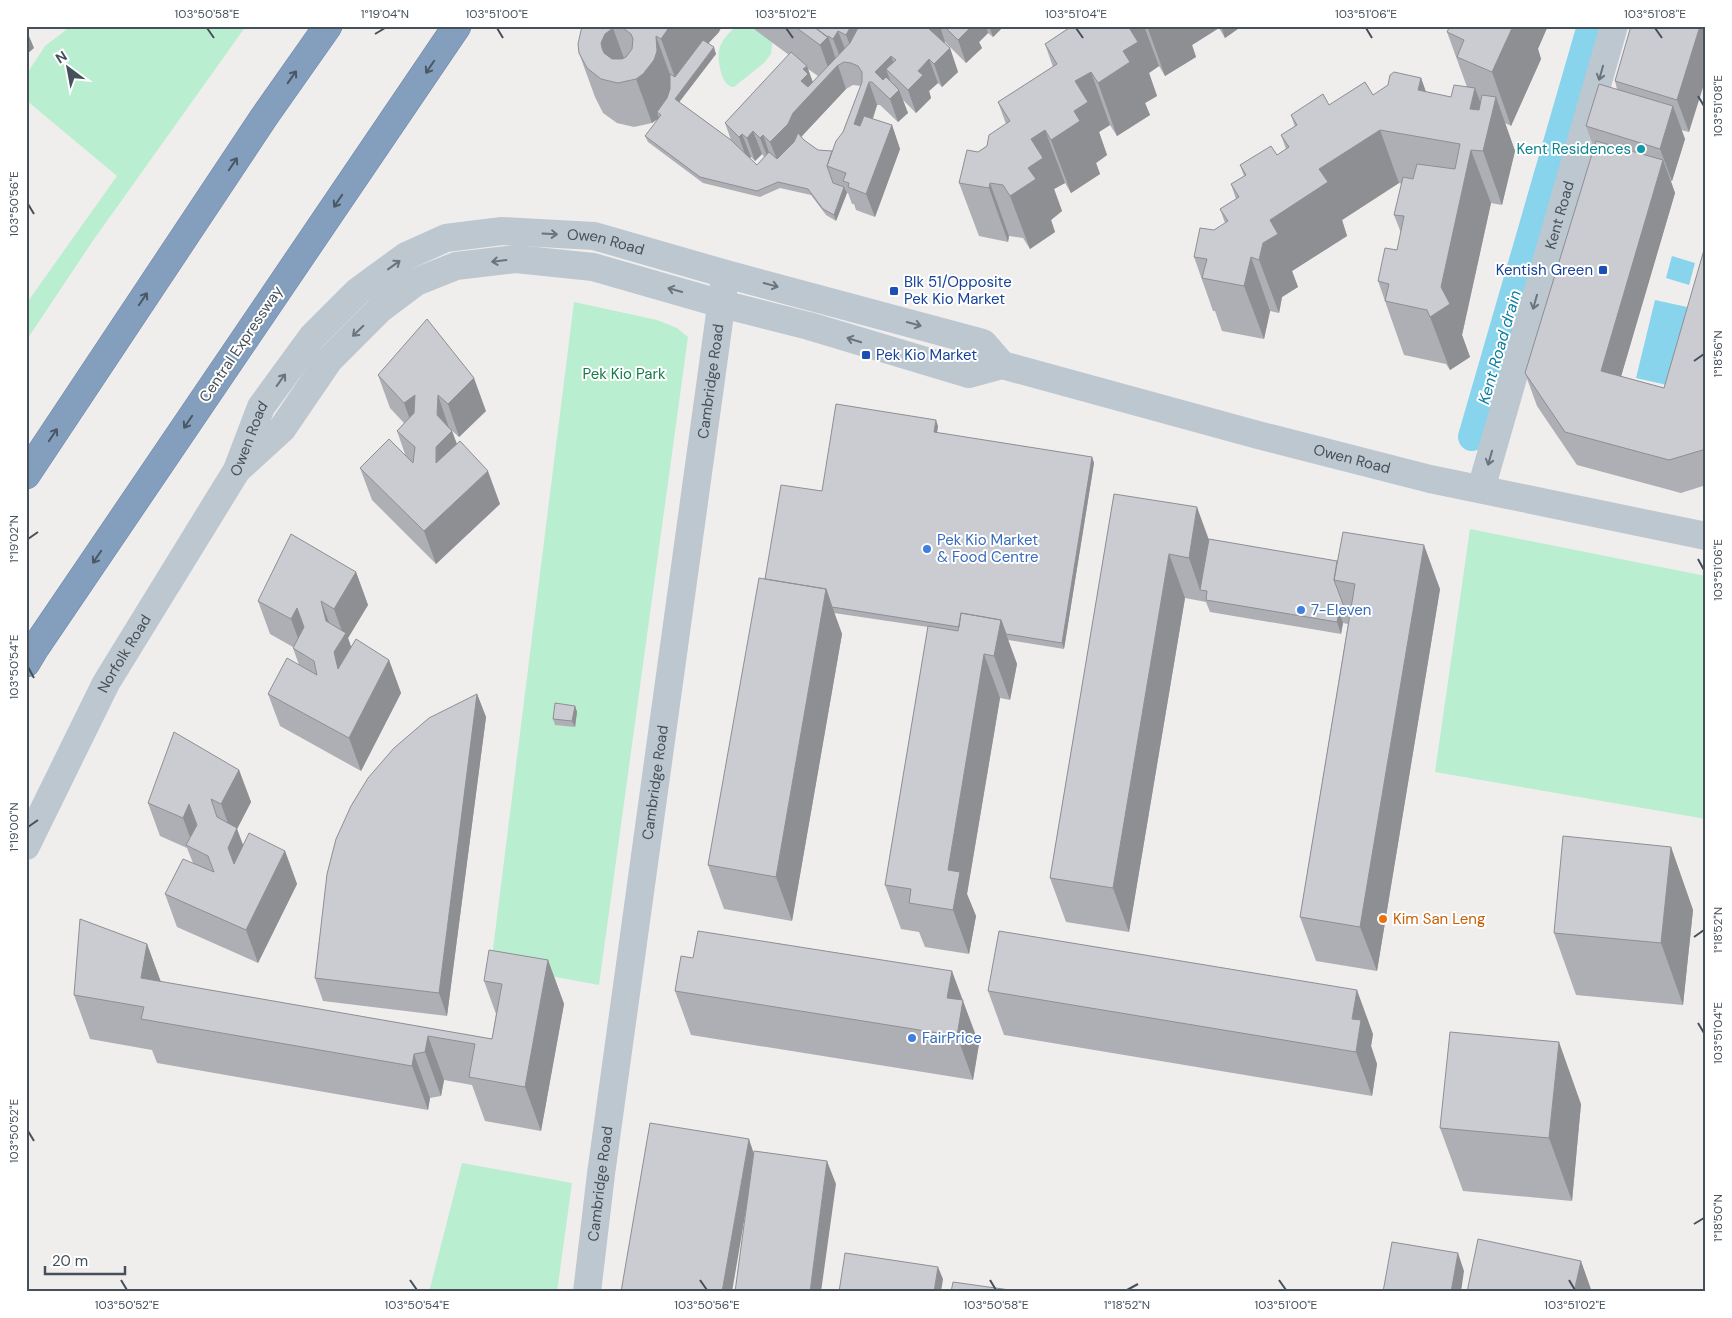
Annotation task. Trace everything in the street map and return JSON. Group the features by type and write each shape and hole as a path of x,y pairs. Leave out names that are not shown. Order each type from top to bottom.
{"highway":[{"path":"26,475 264,117 328,26"},
{"name":"Central Expressway","path":"26,663 457,26"}],"street":[{"name":"Kent Road","path":"1481,489 1614,26"},
{"name":"Owen Road","path":"237,470 261,407 312,338 358,291 406,256 446,238 502,231 594,236 726,274 983,343 1002,365"},
{"name":"Owen Road","path":"237,470 282,428 329,360 380,309 416,282 456,266 516,259 593,267 722,304 809,326 969,374 1002,365 1268,438 1430,479 1706,536"},
{"name":"Cambridge Road","path":"587,1292 601,1174 726,274"},
{"name":"Norfolk Road","path":"26,846 106,682 237,470"}],"green space":[{"path":"71,26 246,26 92,242 26,341 26,304 117,176 26,100 26,75 45,46"},
{"path":"738,26 767,32 773,39 771,54 764,63 734,87 730,86 723,79 719,50 724,40"},
{"name":"Pek Kio Park","path":"574,302 657,320 677,328 688,337 599,985 491,965"},
{"path":"1470,529 1706,576 1706,819 1435,772"},
{"path":"462,1163 572,1183 557,1292 429,1292"}],"water":[{"path":"1672,256 1695,263 1689,285 1666,278"},
{"path":"1655,300 1687,307 1667,385 1636,378"}],"building":[{"path":"582,26 670,26 661,39 656,36 657,51 654,60 643,74 636,79 618,83 601,79 587,68 579,53 578,44","holes":["613,28 623,28 631,34 633,39 632,49 626,57 612,59 604,53 601,43 605,34"]},
{"path":"794,26 813,26 828,37 820,45"},
{"path":"813,26 851,26 846,35 838,31 833,39 827,37"},
{"path":"859,26 916,28 918,26 929,26 928,28 950,48 934,64 929,59 918,71 923,75 908,90 886,69 896,60 891,56 875,72 883,80 886,77 899,90 890,99 872,82 869,82 854,124 860,126 864,116 892,125 866,194 848,187 849,183 843,181 846,173 827,166 836,141 843,132 862,82 862,72 858,66 844,62 837,66 793,113 788,124 770,142 763,135 760,138 753,131 747,138 742,134 739,137 725,123 791,52 807,66 803,69 808,74 801,81 808,87 850,43"},
{"path":"944,26 972,26 958,40"},
{"path":"1072,26 1128,26 1138,42 1123,51 1130,62 1098,83 1091,72 1075,81 1088,102 1074,111 1080,121 1051,140 1045,130 1031,139 1043,158 1028,168 1036,179 1010,196 1003,185 990,183 989,188 959,183 967,150 978,152 987,146 989,135 1010,121 998,102 1057,64 1045,44"},
{"path":"1450,26 1513,26 1492,72 1457,57 1464,40 1447,32"},
{"path":"1631,26 1700,26 1677,100 1615,81"},
{"path":"703,40 714,47 675,99 731,140 757,165 769,152 777,159 794,142 798,133 818,150 832,151 827,166 833,183 844,187 834,215 823,209 808,189 778,182 757,191 700,177 645,136 661,115 657,112 667,98 670,89 670,74 675,77"},
{"path":"1394,72 1421,78 1418,90 1451,97 1454,85 1475,88 1470,109 1479,110 1482,95 1496,97 1483,151 1471,150 1441,287 1450,304 1430,317 1427,310 1385,301 1389,284 1378,281 1385,248 1397,250 1404,216 1394,215 1403,177 1413,179 1417,164 1455,169 1460,144 1380,130 1319,169 1328,182 1270,220 1278,234 1263,243 1259,260 1251,257 1244,286 1202,278 1207,259 1194,257 1200,228 1214,230 1228,221 1220,209 1239,197 1231,184 1246,175 1240,165 1271,146 1277,155 1289,147 1281,135 1297,125 1291,115 1323,94 1329,105 1365,82 1373,95 1388,85 1390,75"},
{"path":"1599,84 1673,106 1660,149 1586,126"},
{"path":"1596,141 1663,160 1601,371 1664,388 1706,243 1706,449 1669,460 1565,432 1525,373"},
{"path":"427,319 474,378 448,404 438,395 437,415 452,431 436,447 436,463 460,441 488,471 424,531 360,468 389,439 413,463 415,447 397,431 414,413 415,395 404,403 378,375"},
{"name":"Pek Kio Market & Food Centre","path":"836,404 936,420 934,432 1092,457 1062,643 1006,634 1001,620 961,613 959,627 832,607 826,589 765,579 781,485 822,491"},
{"path":"1114,494 1197,507 1189,558 1169,554 1113,888 1050,878"},
{"path":"1343,532 1424,545 1360,927 1300,917 1355,584 1334,580"},
{"path":"291,534 356,572 334,609 321,601 326,621 346,633 334,652 338,669 356,639 389,660 349,738 268,694 287,658 317,675 314,661 293,648 304,627 297,608 291,619 258,601"},
{"path":"1209,539 1337,561 1334,580 1346,612 1339,611 1337,622 1206,600 1207,591 1200,590"},
{"path":"759,578 826,589 776,877 708,865"},
{"path":"961,613 1001,620 994,656 984,654 948,870 960,872 953,910 909,903 911,889 885,885 928,626 958,631"},
{"path":"477,694 439,993 315,978 327,874 336,839 351,806 368,778 394,748 429,718"},
{"path":"555,703 575,706 572,721 553,719"},
{"path":"174,732 239,770 221,804 211,799 217,817 237,828 228,848 234,864 249,833 285,851 246,930 165,894 183,859 214,872 208,856 186,845 197,825 189,804 183,818 148,803"},
{"path":"1563,836 1671,847 1661,943 1554,933"},
{"path":"80,919 147,944 141,978 492,1039 502,984 484,981 489,950 548,960 525,1087 469,1077 475,1044 428,1036 425,1052 414,1054 412,1066 141,1019 144,1007 74,995"},
{"path":"698,931 952,971 947,998 963,1000 957,1036 675,991 681,956 693,958"},
{"path":"999,931 1357,990 1352,1019 1361,1020 1356,1052 988,991"},
{"path":"1450,1032 1559,1042 1549,1138 1440,1128"},
{"path":"650,1123 749,1139 722,1292 621,1292"},
{"path":"754,1151 827,1161 810,1292 735,1292"},
{"path":"1478,1239 1581,1261 1574,1292 1467,1292"},
{"path":"1392,1242 1458,1253 1451,1292 1383,1292"},
{"path":"845,1253 938,1267 934,1292 839,1292"},
{"path":"953,1282 1024,1292 951,1292"}],"waterway":[{"name":"Kent Road drain","path":"1472,437 1591,26"}],"place":[{"name":"Kent Residences","path":"1641,149"},
{"name":"Kentish Green","path":"1603,270"},
{"name":"Blk 51/Opposite Pek Kio Market","path":"894,291"},
{"name":"Pek Kio Market","path":"866,355"},
{"name":"Pek Kio Market & Food Centre","path":"927,549"},
{"name":"7-Eleven","path":"1301,610"},
{"name":"Kim San Leng","path":"1383,919"},
{"name":"FairPrice","path":"912,1038"}]}
